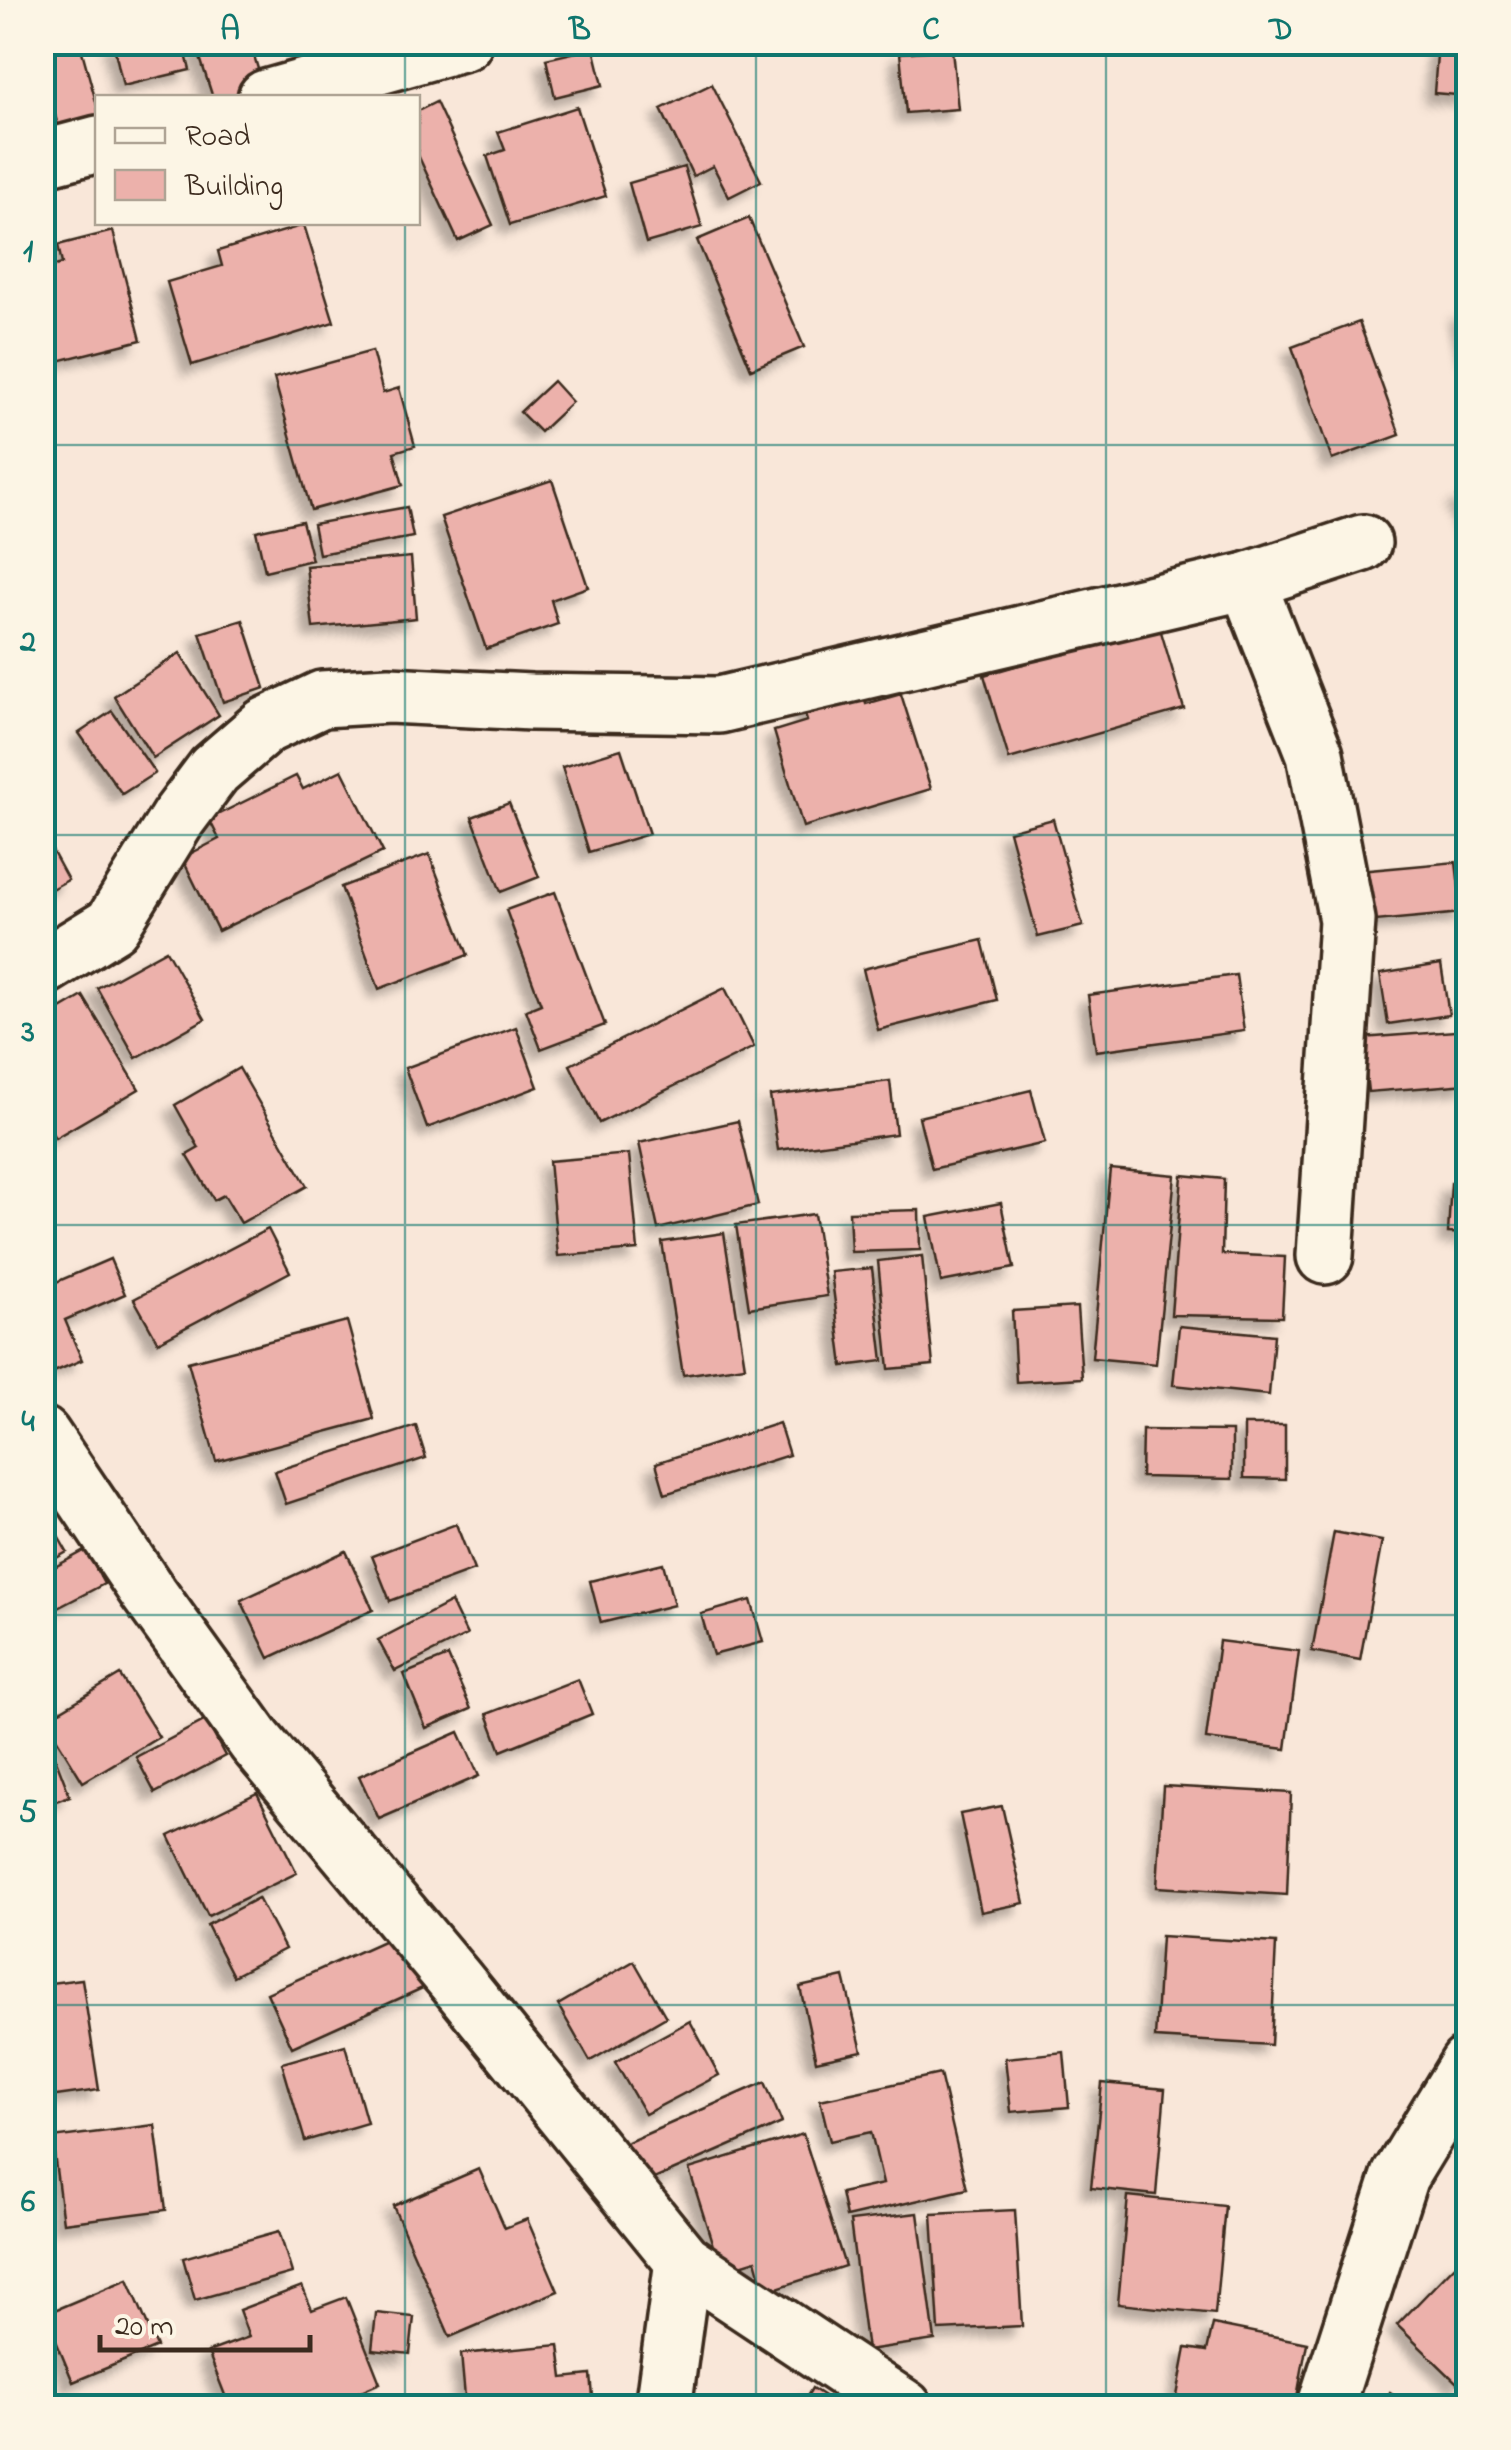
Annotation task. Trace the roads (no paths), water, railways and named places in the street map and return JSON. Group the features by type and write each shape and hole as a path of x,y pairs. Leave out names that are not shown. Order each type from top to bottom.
{"street":[{"path":"277,95 464,42"},
{"path":"42,160 95,145"},
{"path":"42,968 112,925 168,834 214,770 265,726 322,699 388,695 719,705 1247,581 1364,543"},
{"path":"1247,581 1315,754 1347,920 1324,1256"},
{"path":"42,1436 256,1741 683,2261 904,2408"},
{"path":"1326,2408 1400,2176 1468,2064"},
{"path":"663,2408 683,2261"}]}
